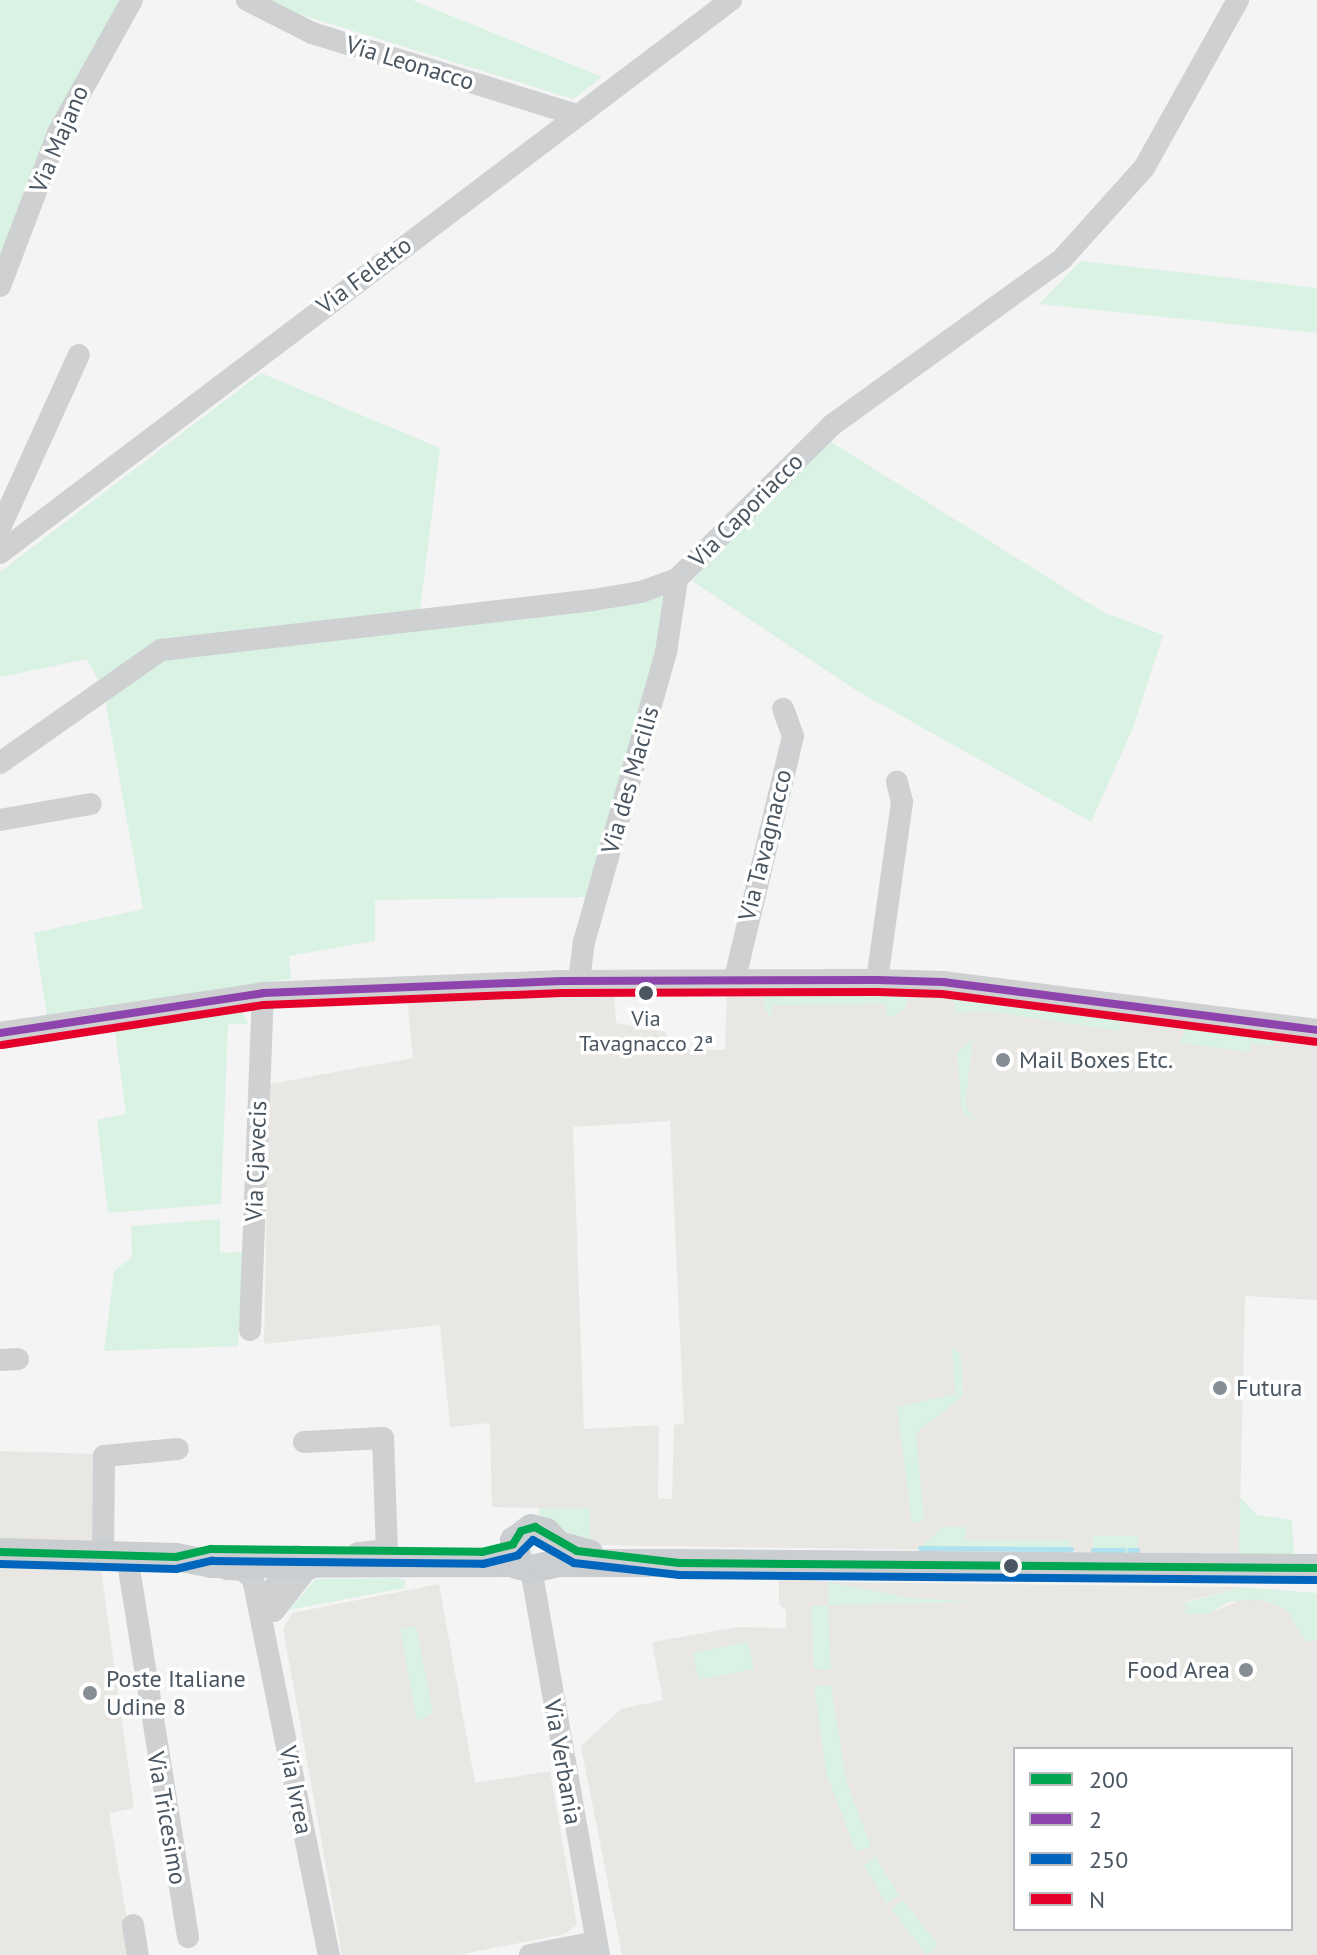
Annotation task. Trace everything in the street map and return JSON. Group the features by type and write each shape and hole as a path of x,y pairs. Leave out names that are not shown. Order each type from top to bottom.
{"main road":[{"path":"185,1560 211,1549 387,1550 679,1563 1313,1572"},
{"path":"0,1552 304,1564 532,1556"}],"street":[{"name":"Via Majano","path":"0,286 58,133 132,0"},
{"name":"Via Leonacco","path":"247,0 312,33 577,115"},
{"name":"Via Feletto","path":"0,553 731,0"},
{"name":"Via Caporiacco","path":"0,763 145,658 171,647 593,600 641,592 677,579 832,425 1062,259 1144,168 1238,0"},
{"path":"0,528 79,355"},
{"name":"Via des Macilis","path":"579,981 584,942 666,652 677,579"},
{"name":"Via Tavagnacco","path":"734,982 793,736 783,709"},
{"path":"877,980 902,802 897,782"},
{"path":"0,820 91,804"},
{"path":"0,1033 263,993 579,981 877,980 943,982 1317,1030"},
{"name":"Via Cjavecis","path":"250,1330 263,993"},
{"path":"262,1615 304,1564 304,1553 387,1550 383,1438 304,1442"},
{"name":"Via Tricesimo","path":"178,1449 104,1456 115,1556 188,1937"},
{"name":"Via Verbania","path":"532,1556 598,1949"},
{"name":"Via Ivrea","path":"185,1560 247,1571 262,1615 329,1955"},
{"path":"133,1925 138,1955"},
{"path":"530,1955 598,1949"}],"shaded area":[{"path":"926,988 1317,1039 1317,1300 1245,1296 1239,1554 590,1545 539,1508 492,1507 490,1423 450,1427 440,1325 264,1344 269,1084 413,1058 407,998 614,992 616,1023 666,1032 667,1049 725,1050 727,991","holes":["670,1121 684,1423 674,1425 672,1499 658,1498 659,1425 584,1429 573,1127"]},
{"path":"0,1451 96,1454 94,1541 0,1540"},
{"path":"0,1567 101,1569 134,1808 109,1813 133,1955 0,1955"},
{"path":"779,1576 828,1582 1242,1587 1185,1602 1207,1614 1244,1599 1260,1599 1287,1610 1306,1642 1317,1640 1317,1955 622,1955 581,1746 621,1709 663,1700 652,1642 739,1627 786,1628 786,1610 779,1604"},
{"path":"439,1584 475,1783 550,1771 577,1925 565,1934 458,1955 342,1955 283,1628 292,1613"}],"green space":[{"path":"0,0 126,0 0,286"},
{"path":"271,0 412,0 602,77 573,99 289,11"},
{"path":"1081,261 1317,288 1317,333 1039,304"},
{"path":"261,373 440,448 420,611 187,637 100,684 87,659 0,677 0,572"},
{"path":"820,435 1103,612 1163,635 1133,728 1091,822 857,691 692,581"},
{"path":"665,596 666,619 589,897 375,900 375,941 289,956 291,979 47,1015 34,933 143,909 105,699 174,654"},
{"path":"908,988 907,1005 897,1015 887,1016 886,1004 772,1005 772,1018 765,1009 764,990"},
{"path":"951,991 1122,1013 1120,1031 987,1011 956,1013"},
{"path":"240,1007 248,1024 228,1024 221,1204 108,1213 97,1120 126,1114 114,1024"},
{"path":"1189,1022 1274,1033 1273,1046 1250,1043 1250,1052 1180,1043"},
{"path":"973,1039 965,1104 976,1121 962,1112 957,1052"},
{"path":"220,1219 220,1253 244,1252 238,1346 104,1351 114,1271 132,1257 131,1226"},
{"path":"952,1346 961,1355 963,1396 916,1433 924,1520 912,1523 897,1407 955,1394"},
{"path":"1240,1497 1257,1515 1292,1520 1294,1555 1239,1554"},
{"path":"539,1508 590,1508 590,1545 539,1514"},
{"path":"943,1527 966,1527 966,1540 1070,1540 1071,1552 918,1550"},
{"path":"1093,1536 1138,1536 1137,1553 1093,1552"},
{"path":"398,1578 406,1581 404,1588 289,1610 316,1579"},
{"path":"828,1582 911,1598 979,1602 828,1605"},
{"path":"1242,1587 1317,1593 1317,1640 1306,1642 1287,1610 1260,1599 1228,1602 1208,1614 1185,1614 1185,1603"},
{"path":"828,1605 831,1669 814,1669 811,1606"},
{"path":"416,1626 433,1713 417,1721 400,1629"},
{"path":"748,1642 754,1669 699,1680 693,1653"},
{"path":"814,1686 831,1686 846,1780 871,1847 856,1852 826,1772"},
{"path":"875,1856 899,1895 886,1904 864,1865"},
{"path":"903,1900 938,1945 927,1955 891,1909"}],"waterway":[{"path":"920,1548 1071,1549"},
{"path":"1093,1550 1123,1550"},
{"path":"1129,1550 1137,1550"}],"transit line":[{"name":"2","path":"0,1033 263,993 562,981 877,980 943,982 1317,1030"},
{"name":"N","path":"2,1045 264,1005 562,993 877,992 942,994 1315,1042"},
{"name":"200","path":"0,1552 176,1557 211,1549 482,1552 513,1544 521,1531 535,1527 577,1551 679,1563 1317,1568"},
{"name":"250","path":"0,1564 176,1569 212,1561 483,1564 518,1555 533,1540 574,1563 679,1575 1317,1580"}],"place":[{"name":"Via Tavagnacco 2ª","path":"646,993"},
{"name":"Mail Boxes Etc.","path":"1003,1060"},
{"name":"Futura","path":"1220,1388"},
{"name":"Food Area","path":"1246,1670"},
{"name":"Poste Italiane Udine 8","path":"90,1693"}]}
